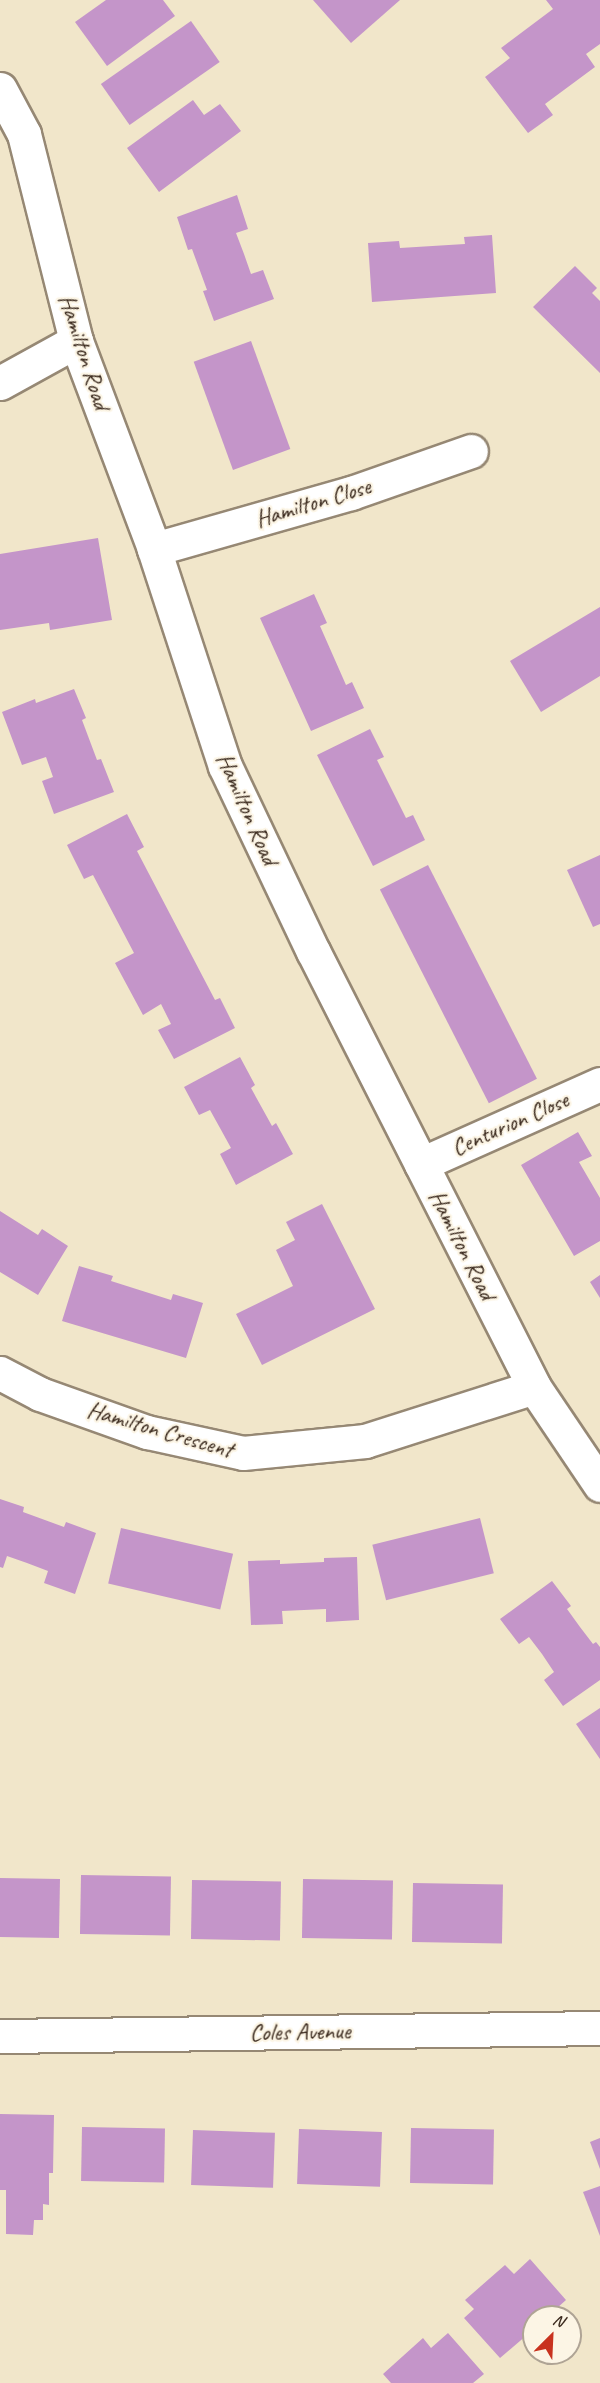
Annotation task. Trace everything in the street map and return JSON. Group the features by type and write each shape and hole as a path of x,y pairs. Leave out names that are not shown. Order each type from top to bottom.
{"street":[{"name":"Hamilton Road","path":"0,89 24,134 76,340 154,549 225,766 313,951 534,1387 600,1485"},
{"path":"0,383 76,340"},
{"name":"Hamilton Close","path":"154,549 351,493 471,451"},
{"name":"Centurion Close","path":"421,1164 600,1084"},
{"name":"Hamilton Crescent","path":"0,1373 40,1394 147,1432 243,1453 365,1441 534,1387"},
{"name":"Coles Avenue","path":"0,2036 600,2028"}],"building":[{"path":"106,0 163,0 175,16 107,66 75,22"},
{"path":"313,0 400,0 351,43"},
{"path":"546,0 600,0 600,44 586,54 595,67 545,104 553,115 528,133 485,77 510,58 501,48 553,9"},
{"path":"191,21 220,62 130,125 101,84"},
{"path":"193,100 204,115 220,104 241,131 159,192 127,148"},
{"path":"237,195 248,229 236,233 251,274 263,270 274,299 214,321 203,291 207,290 192,249 188,250 177,217"},
{"path":"492,235 496,293 372,302 368,243 399,241 400,248 465,244 464,237"},
{"path":"575,266 597,288 592,293 600,301 600,373 533,307"},
{"path":"251,341 290,449 233,470 194,362"},
{"path":"98,538 112,620 50,630 49,623 0,630 0,554"},
{"path":"314,594 327,623 320,626 346,685 352,682 364,708 311,731 260,618"},
{"path":"600,607 600,676 541,712 510,661"},
{"path":"74,689 86,718 82,720 97,760 101,759 114,792 54,814 42,781 53,777 46,757 22,765 2,712 35,699 36,703"},
{"path":"370,729 384,757 377,760 406,818 413,815 425,840 373,866 317,755"},
{"path":"127,814 144,847 137,851 215,1000 220,998 235,1028 174,1059 158,1030 171,1024 161,1004 143,1015 115,963 134,953 93,875 84,879 67,845"},
{"path":"600,855 600,924 593,927 567,870"},
{"path":"428,865 537,1079 489,1103 380,890"},
{"path":"240,1057 255,1085 251,1088 272,1126 276,1123 293,1154 236,1185 220,1154 231,1148 210,1110 199,1115 184,1087"},
{"path":"578,1132 592,1156 579,1162 600,1198 600,1241 574,1256 521,1165"},
{"path":"322,1204 375,1309 262,1365 236,1314 293,1286 276,1250 295,1240 286,1222"},
{"path":"0,1211 38,1235 42,1229 68,1246 38,1295 0,1272"},
{"path":"79,1266 113,1276 111,1281 171,1300 173,1294 203,1303 186,1358 62,1321"},
{"path":"600,1275 600,1298 590,1282"},
{"path":"0,1499 24,1507 23,1512 64,1527 66,1522 96,1533 75,1594 44,1583 48,1571 27,1563 7,1556 3,1568 0,1567"},
{"path":"480,1518 494,1573 386,1600 372,1545"},
{"path":"121,1528 233,1554 220,1609 108,1584"},
{"path":"357,1557 359,1620 326,1622 326,1609 282,1611 283,1624 251,1625 248,1561 280,1560 280,1564 324,1562 324,1558"},
{"path":"552,1581 571,1606 567,1609 580,1627 593,1644 596,1642 600,1647 600,1680 563,1706 544,1680 554,1672 542,1654 529,1637 519,1644 500,1619"},
{"path":"600,1708 600,1759 576,1724"},
{"path":"81,1875 171,1877 170,1936 80,1934"},
{"path":"0,1878 60,1879 59,1938 0,1937"},
{"path":"303,1879 393,1881 392,1940 302,1938"},
{"path":"192,1880 281,1882 280,1941 191,1939"},
{"path":"413,1883 503,1885 502,1944 412,1942"},
{"path":"0,2114 54,2115 53,2173 49,2173 49,2205 43,2204 43,2220 34,2220 33,2235 6,2234 6,2190 0,2190"},
{"path":"82,2127 165,2128 164,2182 81,2181"},
{"path":"411,2128 494,2129 493,2184 410,2183"},
{"path":"299,2129 382,2132 380,2187 297,2184"},
{"path":"193,2130 275,2133 273,2188 191,2185"},
{"path":"600,2138 600,2169 590,2142"},
{"path":"600,2186 600,2236 583,2192"},
{"path":"530,2259 566,2300 560,2305 522,2305 522,2339 500,2358 464,2318 474,2309 465,2300 505,2265 514,2274"},
{"path":"448,2333 484,2374 473,2383 391,2383 383,2374 423,2338 431,2348"}]}
